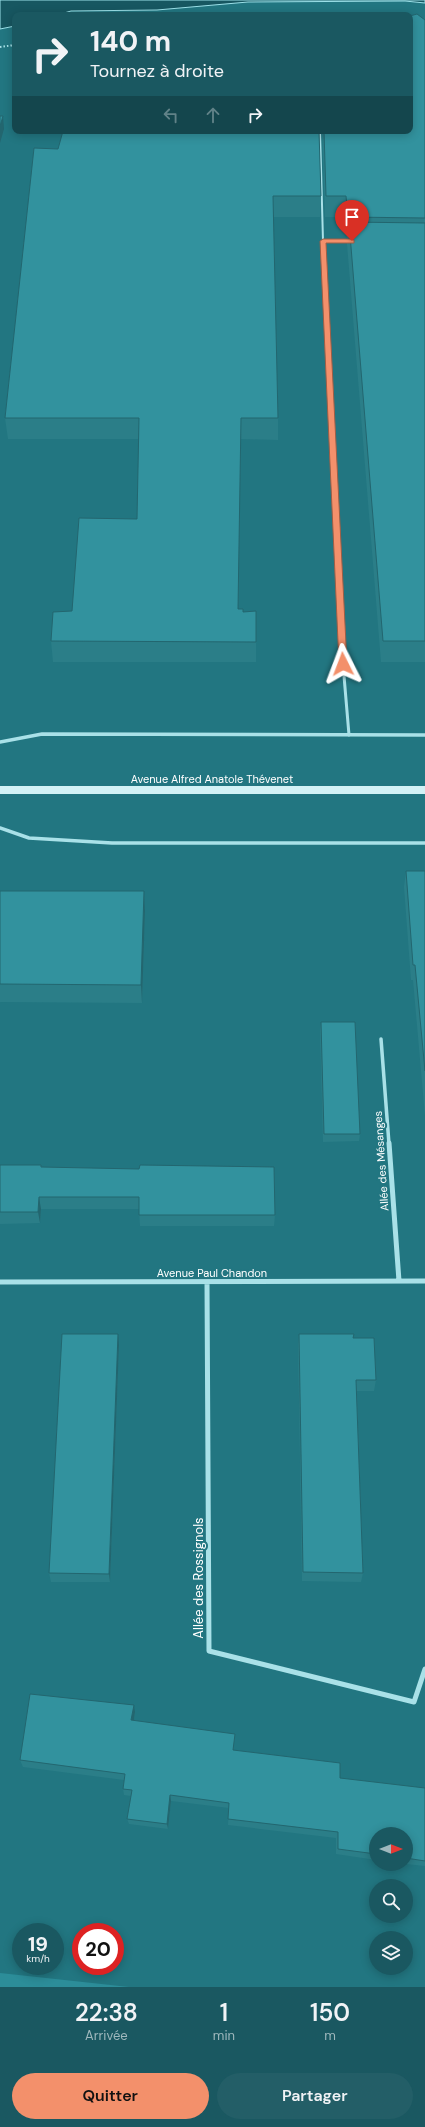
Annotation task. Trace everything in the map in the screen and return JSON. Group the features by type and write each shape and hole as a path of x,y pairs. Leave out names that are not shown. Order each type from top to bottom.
{"main road":[{"name":"Avenue Alfred Anatole Thévenet","path":"0,790 425,790"}],"street":[{"path":"0,742 42,734 425,736"},
{"path":"0,828 29,838 112,842 425,843"},
{"name":"Allée des Mésanges","path":"380,1039 399,1281"},
{"name":"Avenue Paul Chandon","path":"0,1282 425,1281"},
{"name":"Allée des Rossignols","path":"207,1282 209,1651 414,1702 425,1669"}],"lane":[{"path":"320,134 323,241 343,664 349,735"},
{"path":"323,241 354,241"}],"path":[{"path":"0,47 12,45"}],"shaded area":[{"path":"0,0 425,0 425,3 405,1 248,2 157,10 12,12 12,27 0,29"},
{"path":"0,1973 129,1987 0,1987"}],"building":[{"path":"417,14 425,20 425,218 348,217 346,196 326,196 324,134 413,134 413,15"},
{"path":"0,116 3,116 0,126"},
{"path":"62,134 319,134 321,196 273,196 278,418 241,418 238,609 243,609 243,612 256,611 256,642 51,641 53,612 72,611 79,518 137,519 139,418 5,418 34,148 58,149"},
{"path":"349,222 425,223 425,641 383,641"},
{"path":"406,871 425,871 425,1071 415,965 413,965"},
{"path":"0,891 144,891 141,985 0,984"},
{"path":"321,1022 355,1022 360,1134 324,1134"},
{"path":"0,1165 139,1169 140,1165 274,1167 275,1215 139,1215 139,1197 39,1197 38,1212 0,1212"},
{"path":"62,1334 118,1334 109,1574 49,1573"},
{"path":"299,1334 354,1334 353,1338 374,1338 376,1380 356,1380 363,1573 303,1572"},
{"path":"30,1694 134,1705 131,1720 235,1734 233,1750 340,1763 340,1778 425,1788 425,1861 413,1859 413,1827 369,1827 369,1853 338,1849 338,1832 228,1819 229,1803 170,1795 167,1824 127,1819 132,1790 123,1789 125,1774 20,1760"}],"route":[{"path":"343,664 323,241 352,241"}]}
